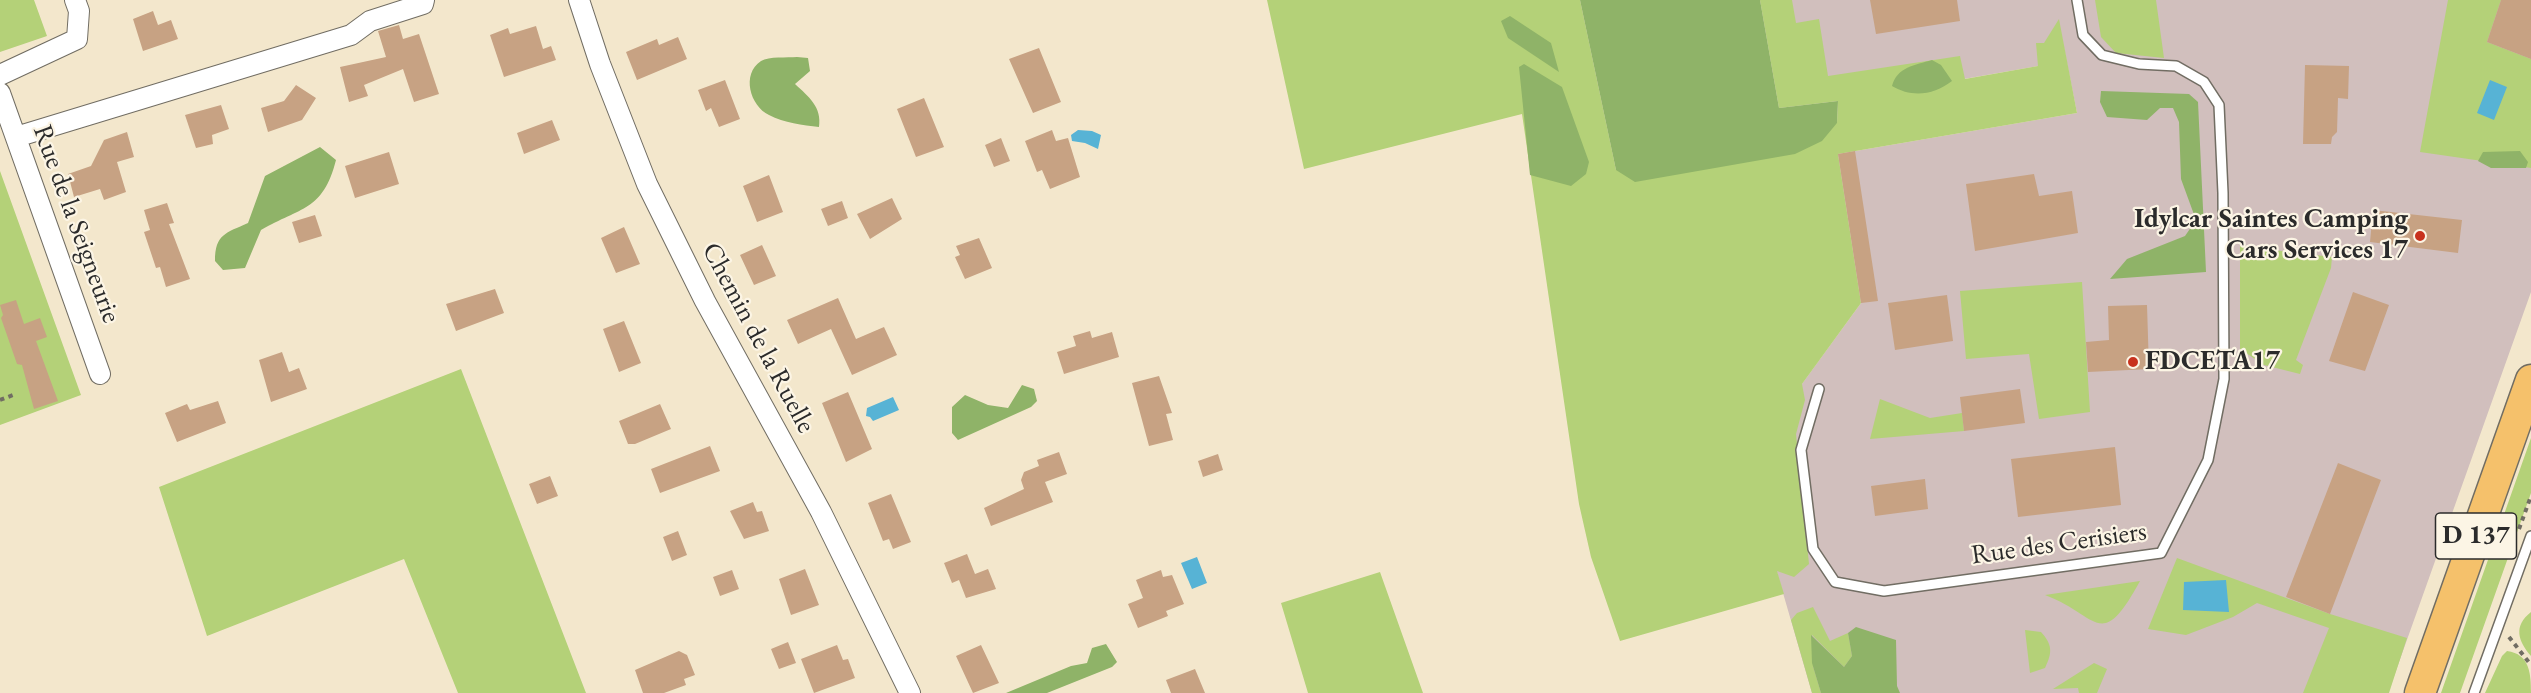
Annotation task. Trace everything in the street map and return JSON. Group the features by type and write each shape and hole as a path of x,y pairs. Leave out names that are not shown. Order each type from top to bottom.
{"main road":[{"name":"D 137","path":"2420,693 2531,380"}],"street":[{"path":"0,75 77,39 79,10 75,0"},
{"path":"16,137 351,35 370,21 423,4 424,0"},
{"name":"Chemin de la Ruelle","path":"579,0 600,64 646,184 705,301 821,512 910,693"},
{"name":"Rue de la Seigneurie","path":"0,93 100,374"}],"lane":[{"name":"Rue des Cerisiers","path":"1819,389 1801,450 1813,549 1834,582 1884,591 2161,554 2208,460 2224,379 2223,193 2219,105 2204,82 2176,66 2139,64 2102,55 2083,34 2077,0"},
{"path":"2474,693 2531,536"}],"path":[{"path":"0,400 13,395"},
{"path":"2496,631 2510,638 2531,664"}],"shaded area":[{"path":"1760,0 2531,0 2531,292 2388,693 1812,693 1745,462 1861,303 1838,154 2077,113 2062,38 2044,65 1838,101"}],"green space":[{"path":"0,0 34,0 47,36 0,52"},
{"path":"1267,0 1580,0 1616,170 1837,123 1838,101 1779,108 1760,0 1792,0 1796,23 1819,19 1828,76 1960,56 1965,79 2038,66 2036,43 2044,43 2059,19 2077,113 1838,154 1861,303 1802,384 1805,400 1796,434 1809,564 1794,577 1777,571 1784,594 1620,641 1591,557 1579,504 1522,114 1304,169"},
{"path":"1580,0 1760,0 1779,108 1838,101 1837,123 1822,141 1795,154 1635,182 1616,170"},
{"path":"2095,0 2156,0 2164,58 2116,53 2101,37"},
{"path":"2448,0 2501,0 2487,42 2531,59 2531,168 2420,152"},
{"path":"1510,16 1551,43 1559,72 1508,38 1501,21"},
{"path":"808,58 810,71 795,84 810,98 816,108 819,127 794,123 769,115 757,105 750,90 751,74 761,61"},
{"path":"1932,60 1941,65 1952,81 1938,89 1923,93 1907,92 1892,86 1902,71 1913,65"},
{"path":"1524,64 1562,87 1589,162 1586,174 1571,186 1530,175 1519,67"},
{"path":"2101,91 2189,94 2198,102 2206,272 2110,279 2127,259 2185,236 2196,220 2181,179 2179,122 2173,108 2160,108 2147,120 2107,117 2100,102"},
{"path":"320,147 336,160 331,177 317,198 309,206 261,230 245,268 223,270 215,261 217,245 228,232 248,223 265,176"},
{"path":"2520,151 2528,162 2526,168 2491,168 2478,161 2483,152"},
{"path":"0,171 81,395 0,425"},
{"path":"2240,246 2332,257 2331,268 2296,360 2303,365 2300,374 2264,365 2240,349"},
{"path":"2082,282 2090,412 2039,419 2029,354 1966,359 1960,291"},
{"path":"461,369 586,693 458,693 404,559 207,636 159,487"},
{"path":"1022,385 1034,389 1037,401 1031,407 958,440 952,433 952,407 965,395 988,405 1008,408"},
{"path":"1880,399 1930,418 1962,413 1964,431 1870,439"},
{"path":"2531,438 2531,493 2460,693 2441,693"},
{"path":"2177,558 2330,614 2407,638 2389,693 2303,693 2329,628 2257,603 2233,617 2186,635 2148,629"},
{"path":"1380,572 1423,693 1308,693 1281,603"},
{"path":"2140,581 2116,617 2107,623 2098,623 2088,619 2045,595"},
{"path":"1813,607 1830,641 1848,633 1852,656 1844,667 1812,635 1813,666 1821,693 1812,693 1791,620 1797,613"},
{"path":"2531,612 2531,656 2519,634 2525,617"},
{"path":"1856,627 1896,640 1897,686 1900,693 1821,693 1812,663 1811,635 1844,667 1852,656 1848,633"},
{"path":"2025,630 2041,632 2050,648 2045,668 2030,673"},
{"path":"1106,644 1117,662 1112,667 1047,693 1006,693 1071,666 1087,663 1092,648"},
{"path":"2507,651 2520,656 2528,666 2531,693 2485,693 2502,656"},
{"path":"2094,663 2107,669 2097,693 2079,693 2078,688 2053,689"}],"water":[{"path":"2490,80 2507,87 2494,120 2477,113"},
{"path":"1078,130 1092,131 1101,135 1098,149 1085,143 1072,141 1071,135"},
{"path":"893,397 899,410 873,421 866,416 867,408"},
{"path":"1197,557 1207,583 1192,589 1181,563"},
{"path":"2226,580 2229,612 2183,610 2184,582"}],"building":[{"path":"1870,0 1957,0 1960,21 1876,34"},
{"path":"2501,0 2531,0 2531,59 2487,42"},
{"path":"153,11 158,25 171,20 178,39 143,51 133,19"},
{"path":"399,25 403,39 419,34 439,94 414,102 403,69 364,85 368,96 349,102 340,67 386,57 378,31"},
{"path":"536,26 543,49 551,46 556,60 504,77 490,35 508,28 510,34"},
{"path":"678,37 687,59 637,80 626,52 657,39 659,45"},
{"path":"1039,48 1061,102 1033,113 1009,59"},
{"path":"2305,65 2349,66 2348,99 2338,98 2337,132 2332,137 2331,144 2303,144"},
{"path":"725,80 740,119 719,127 711,108 706,111 698,90"},
{"path":"296,85 316,98 302,120 268,132 261,108 284,101"},
{"path":"924,98 944,147 916,157 897,109"},
{"path":"221,105 229,129 212,135 213,144 196,148 185,115"},
{"path":"552,120 560,140 524,154 517,133"},
{"path":"1052,130 1056,141 1068,138 1080,177 1050,189 1042,170 1037,172 1025,141"},
{"path":"127,132 134,157 117,162 126,192 104,200 100,189 74,197 68,174 91,166 104,140"},
{"path":"1001,138 1010,161 994,167 985,145"},
{"path":"1855,151 1878,301 1861,303 1838,154"},
{"path":"389,152 399,184 355,198 345,166"},
{"path":"2034,174 2039,196 2072,191 2078,233 1975,251 1966,184"},
{"path":"769,175 783,212 757,222 743,186"},
{"path":"892,198 902,219 870,239 857,214"},
{"path":"842,201 848,218 828,226 821,209"},
{"path":"167,203 174,223 169,224 190,279 166,287 160,267 156,268 144,232 150,230 144,210"},
{"path":"2373,210 2462,220 2458,253 2370,242"},
{"path":"315,215 322,236 299,243 292,222"},
{"path":"624,227 640,264 616,273 601,238"},
{"path":"979,238 992,268 965,279 955,257 960,255 956,246"},
{"path":"762,245 776,276 754,285 740,255"},
{"path":"495,289 504,313 456,331 446,304"},
{"path":"2353,292 2389,305 2365,371 2329,361"},
{"path":"1947,295 1953,341 1895,350 1888,303"},
{"path":"838,298 856,339 884,327 897,355 852,375 831,329 798,344 787,320"},
{"path":"16,300 24,324 40,318 47,337 36,341 58,401 34,409 22,365 17,364 1,318 3,315 0,305"},
{"path":"2147,305 2149,369 2088,372 2086,342 2109,340 2108,306"},
{"path":"624,321 641,363 619,372 603,329"},
{"path":"1090,331 1092,338 1112,332 1119,357 1064,374 1057,352 1076,346 1073,336"},
{"path":"282,352 289,372 299,368 307,389 271,402 259,360"},
{"path":"1159,376 1172,413 1166,414 1173,440 1149,446 1132,383"},
{"path":"2020,389 2025,423 1964,431 1960,397"},
{"path":"848,392 872,449 846,462 822,403"},
{"path":"218,401 226,423 177,442 165,413 187,404 190,410"},
{"path":"660,404 671,429 635,444 628,444 619,421"},
{"path":"710,446 720,471 660,493 651,469"},
{"path":"2115,447 2121,505 2018,517 2011,459"},
{"path":"1059,452 1067,474 1045,482 1053,502 991,526 984,508 1024,489 1021,480 1024,472 1039,466 1037,460"},
{"path":"1218,454 1223,470 1203,477 1198,461"},
{"path":"2338,463 2381,480 2330,614 2286,597"},
{"path":"550,476 558,496 537,504 529,484"},
{"path":"1925,479 1928,509 1875,516 1871,486"},
{"path":"891,494 911,542 893,549 889,539 883,541 868,503"},
{"path":"753,502 757,512 762,511 769,531 744,539 730,511"},
{"path":"678,531 687,555 672,561 663,537"},
{"path":"967,554 975,574 988,569 996,589 966,598 959,580 952,583 944,563"},
{"path":"805,569 819,605 791,615 779,579"},
{"path":"732,570 739,589 720,596 713,577"},
{"path":"1161,570 1163,577 1172,575 1184,604 1166,611 1168,616 1138,628 1128,604 1143,598 1136,580"},
{"path":"788,642 796,663 779,669 771,649"},
{"path":"837,645 843,660 848,659 855,678 814,693 801,659"},
{"path":"981,645 999,683 973,693 956,656"},
{"path":"679,651 687,655 695,675 684,679 686,685 664,693 643,693 635,670"},
{"path":"1195,669 1205,693 1171,693 1166,680"}],"place":[{"name":"Idylcar Saintes Camping Cars Services 17","path":"2420,236"},
{"name":"FDCETA17","path":"2133,362"}]}
